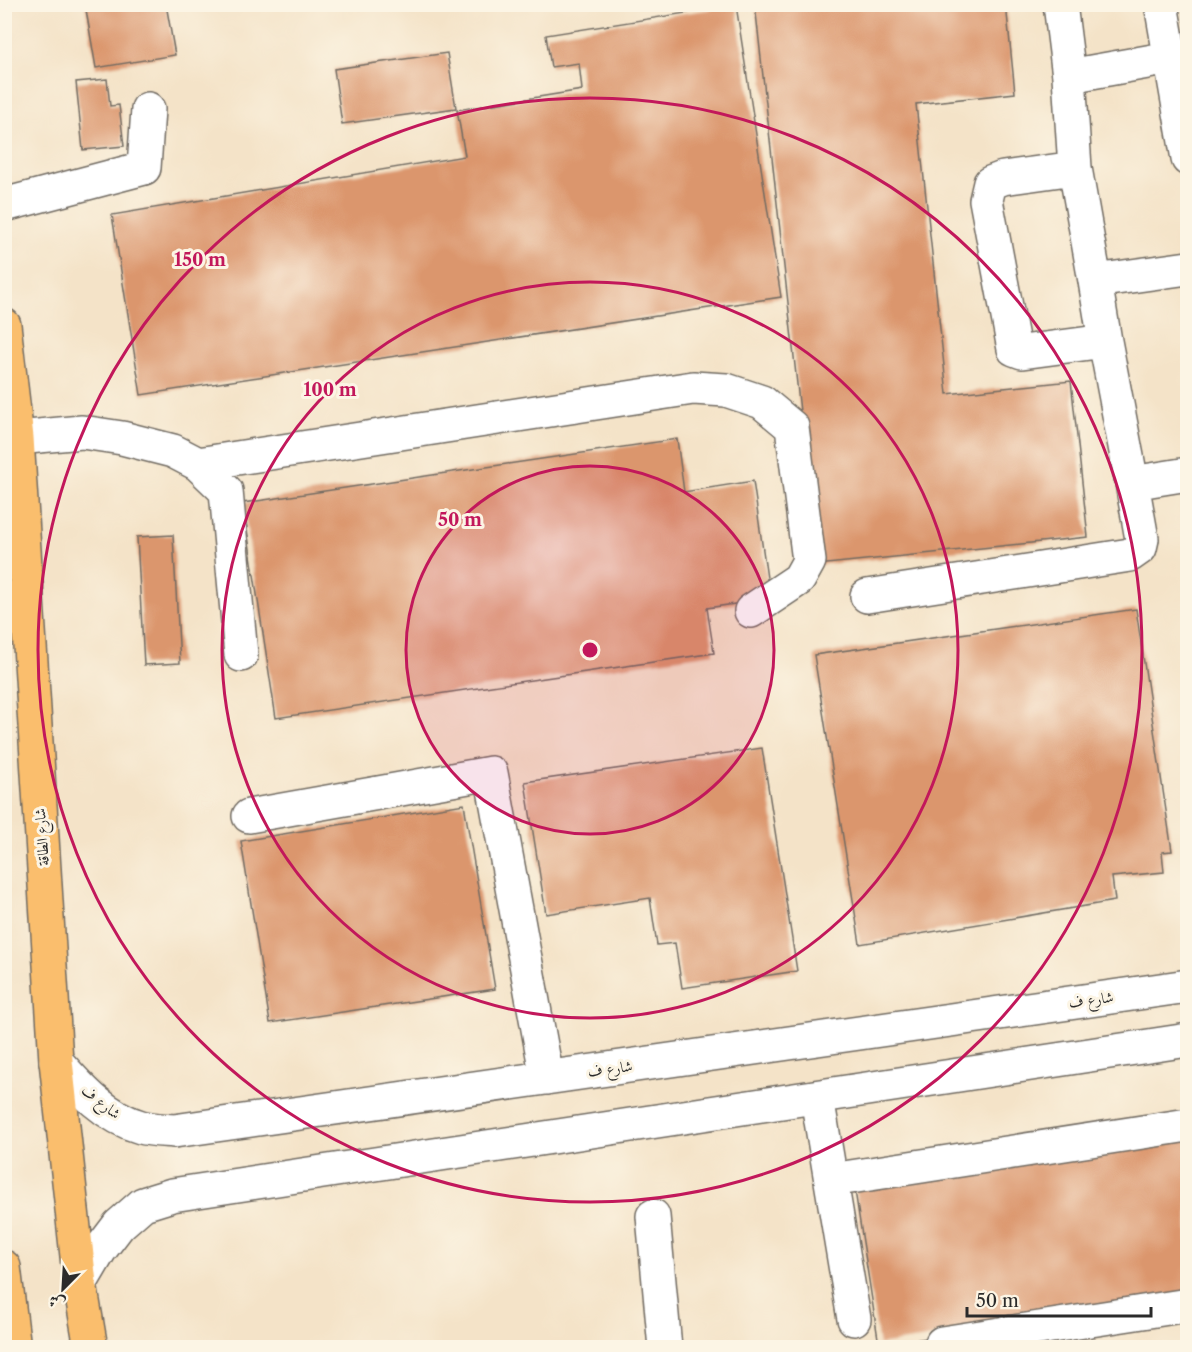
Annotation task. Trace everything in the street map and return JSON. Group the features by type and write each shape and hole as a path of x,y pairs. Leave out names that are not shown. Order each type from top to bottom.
{"main road":[{"name":"شارع الطاقة","path":"4,325 17,438 56,1061 80,1284 91,1347"},
{"path":"4,1267 10,1329"}],"street":[{"path":"867,596 1130,555 1140,548 1142,539 1075,168 1069,76 1060,4"},
{"path":"1161,4 1188,159"},
{"path":"1069,76 1170,58"},
{"path":"4,205 144,168 148,109"},
{"path":"1075,168 1003,178 990,183 986,200 1014,349 1022,352 1105,341"},
{"path":"1095,281 1188,268"},
{"path":"198,464 693,388 726,390 762,402 792,427 809,561 799,579 751,611"},
{"path":"17,438 82,432 112,436 173,451 198,464 226,491 241,655"},
{"path":"1132,483 1188,474"},
{"path":"249,816 491,773 547,1078"},
{"name":"شارع ف","path":"56,1061 86,1094 113,1116 142,1128 174,1131 1188,986"},
{"path":"80,1284 118,1225 143,1204 172,1195 1188,1040"},
{"path":"817,1096 854,1319"},
{"path":"831,1180 1188,1125"},
{"path":"653,1216 665,1347"},
{"path":"942,1343 1188,1305"}],"building":[{"path":"85,4 166,4 175,55 96,68"},
{"path":"755,4 1006,4 1015,93 916,104 947,394 1071,381 1088,537 817,565"},
{"path":"736,5 781,297 141,395 112,215 465,156 457,110 582,90 579,63 551,67 546,35"},
{"path":"447,53 456,108 342,124 334,69"},
{"path":"107,79 110,106 119,105 124,146 83,150 76,82"},
{"path":"677,439 684,492 753,481 770,599 707,608 714,653 276,718 243,503"},
{"path":"173,535 180,663 144,665 137,537"},
{"path":"1136,609 1172,851 1162,852 1164,872 1112,877 1115,901 860,944 814,655"},
{"path":"762,748 797,971 682,988 675,943 657,945 650,898 546,914 525,782"},
{"path":"464,804 495,989 270,1023 241,841"},
{"path":"1188,1134 1188,1300 879,1345 854,1184"}]}
